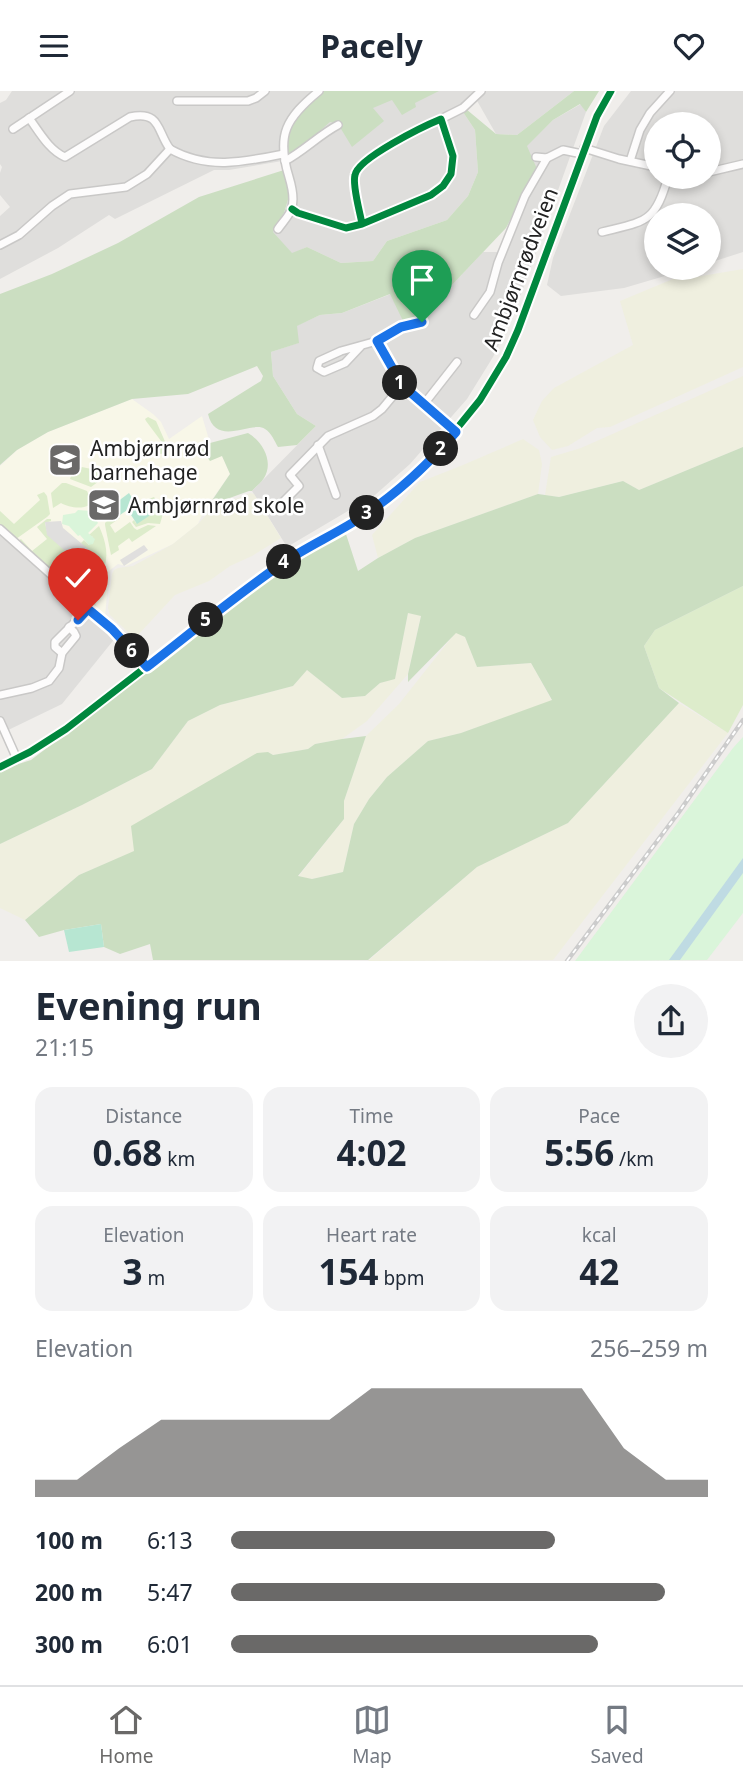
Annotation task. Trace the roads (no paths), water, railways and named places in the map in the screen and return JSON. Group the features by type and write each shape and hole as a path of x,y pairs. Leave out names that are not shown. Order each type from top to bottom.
{"street":[{"path":"13,129 70,91"},
{"path":"177,101 248,101 265,91"},
{"path":"278,229 292,209 292,188 284,158 283,141 292,116 319,91"},
{"path":"362,224 354,177 357,167 390,145 463,108 481,91"},
{"name":"Ambjørnrødveien","path":"0,767 47,743 254,583 377,507 425,465 456,432 492,380 514,339 583,151 597,116 611,91"},
{"path":"630,161 640,130 650,113 670,91"},
{"path":"29,118 49,146 65,157 130,117 139,115 157,122 170,149 213,163 284,158 303,152 325,132 338,125"},
{"path":"292,209 346,228 431,195 443,186 451,174 453,156 441,119"},
{"path":"0,245 19,235 70,194 125,187 147,174 170,149"},
{"name":"Ambjørnrødveien","path":"536,157 547,158 563,151 583,151"},
{"path":"583,151 644,164"},
{"name":"Ambjørnrødveien","path":"474,315 490,292 498,263 525,196 547,158"},
{"path":"721,169 743,164"},
{"path":"602,232 633,225 648,218 662,200 665,189"},
{"path":"361,346 345,363 324,372 317,367 319,361 341,351 377,341 401,327 422,322"},
{"path":"377,341 402,385 456,432"},
{"path":"424,404 457,362"},
{"path":"279,506 303,487 290,475 318,445 328,436 373,416 402,385"},
{"path":"318,445 336,495"},
{"path":"0,529 112,629 147,667"},
{"path":"62,653 54,643 88,609"},
{"path":"0,695 49,681 59,668 62,653 76,636 69,627"},
{"path":"0,721 18,759"}],"water":[{"path":"743,858 743,873 680,960 669,960"}],"railway":[{"path":"567,961 679,812 743,720"}],"place":[{"name":"Ambjørnrød barnehage","path":"65,460"},
{"name":"Ambjørnrød skole","path":"104,505"}]}
